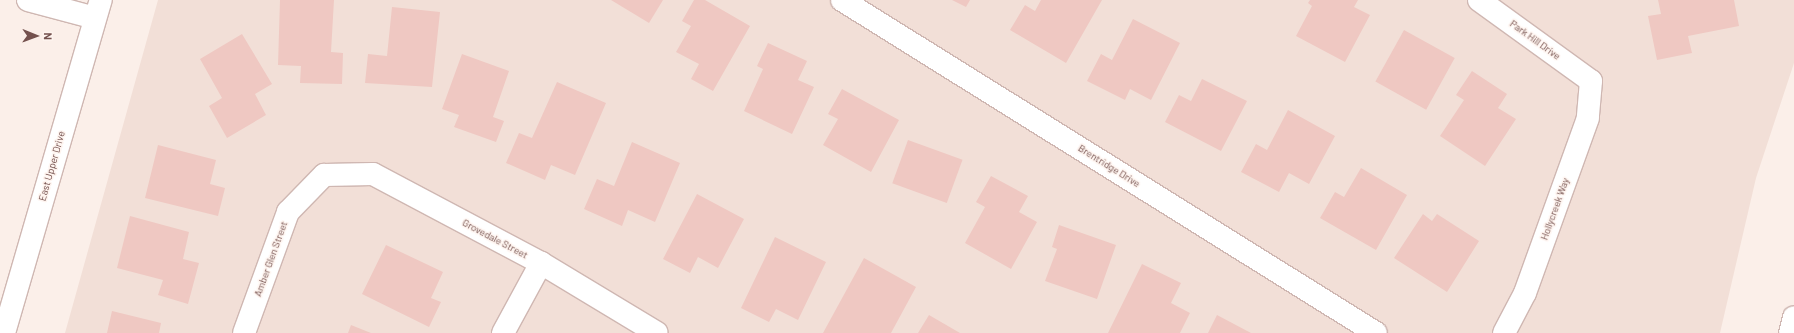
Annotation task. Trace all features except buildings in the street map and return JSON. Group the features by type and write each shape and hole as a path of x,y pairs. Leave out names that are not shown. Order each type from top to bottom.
{"street":[{"path":"28,0 98,9"},
{"name":"Brentridge Drive","path":"842,0 1376,333"},
{"name":"Park Hill Drive","path":"1479,0 1590,81"},
{"name":"East Upper Drive","path":"4,333 98,9"},
{"name":"Hollycreek Way","path":"1504,333 1525,293 1588,118 1590,81"},
{"name":"Grovedale Street","path":"324,174 373,174 541,263 657,333"},
{"name":"Amber Glen Street","path":"244,333 288,212 324,174"},
{"path":"503,333 541,263"},
{"path":"1790,333 1794,317"}],"shaded area":[{"path":"158,0 1794,0 1794,63 1756,178 1720,333 65,333"}]}
